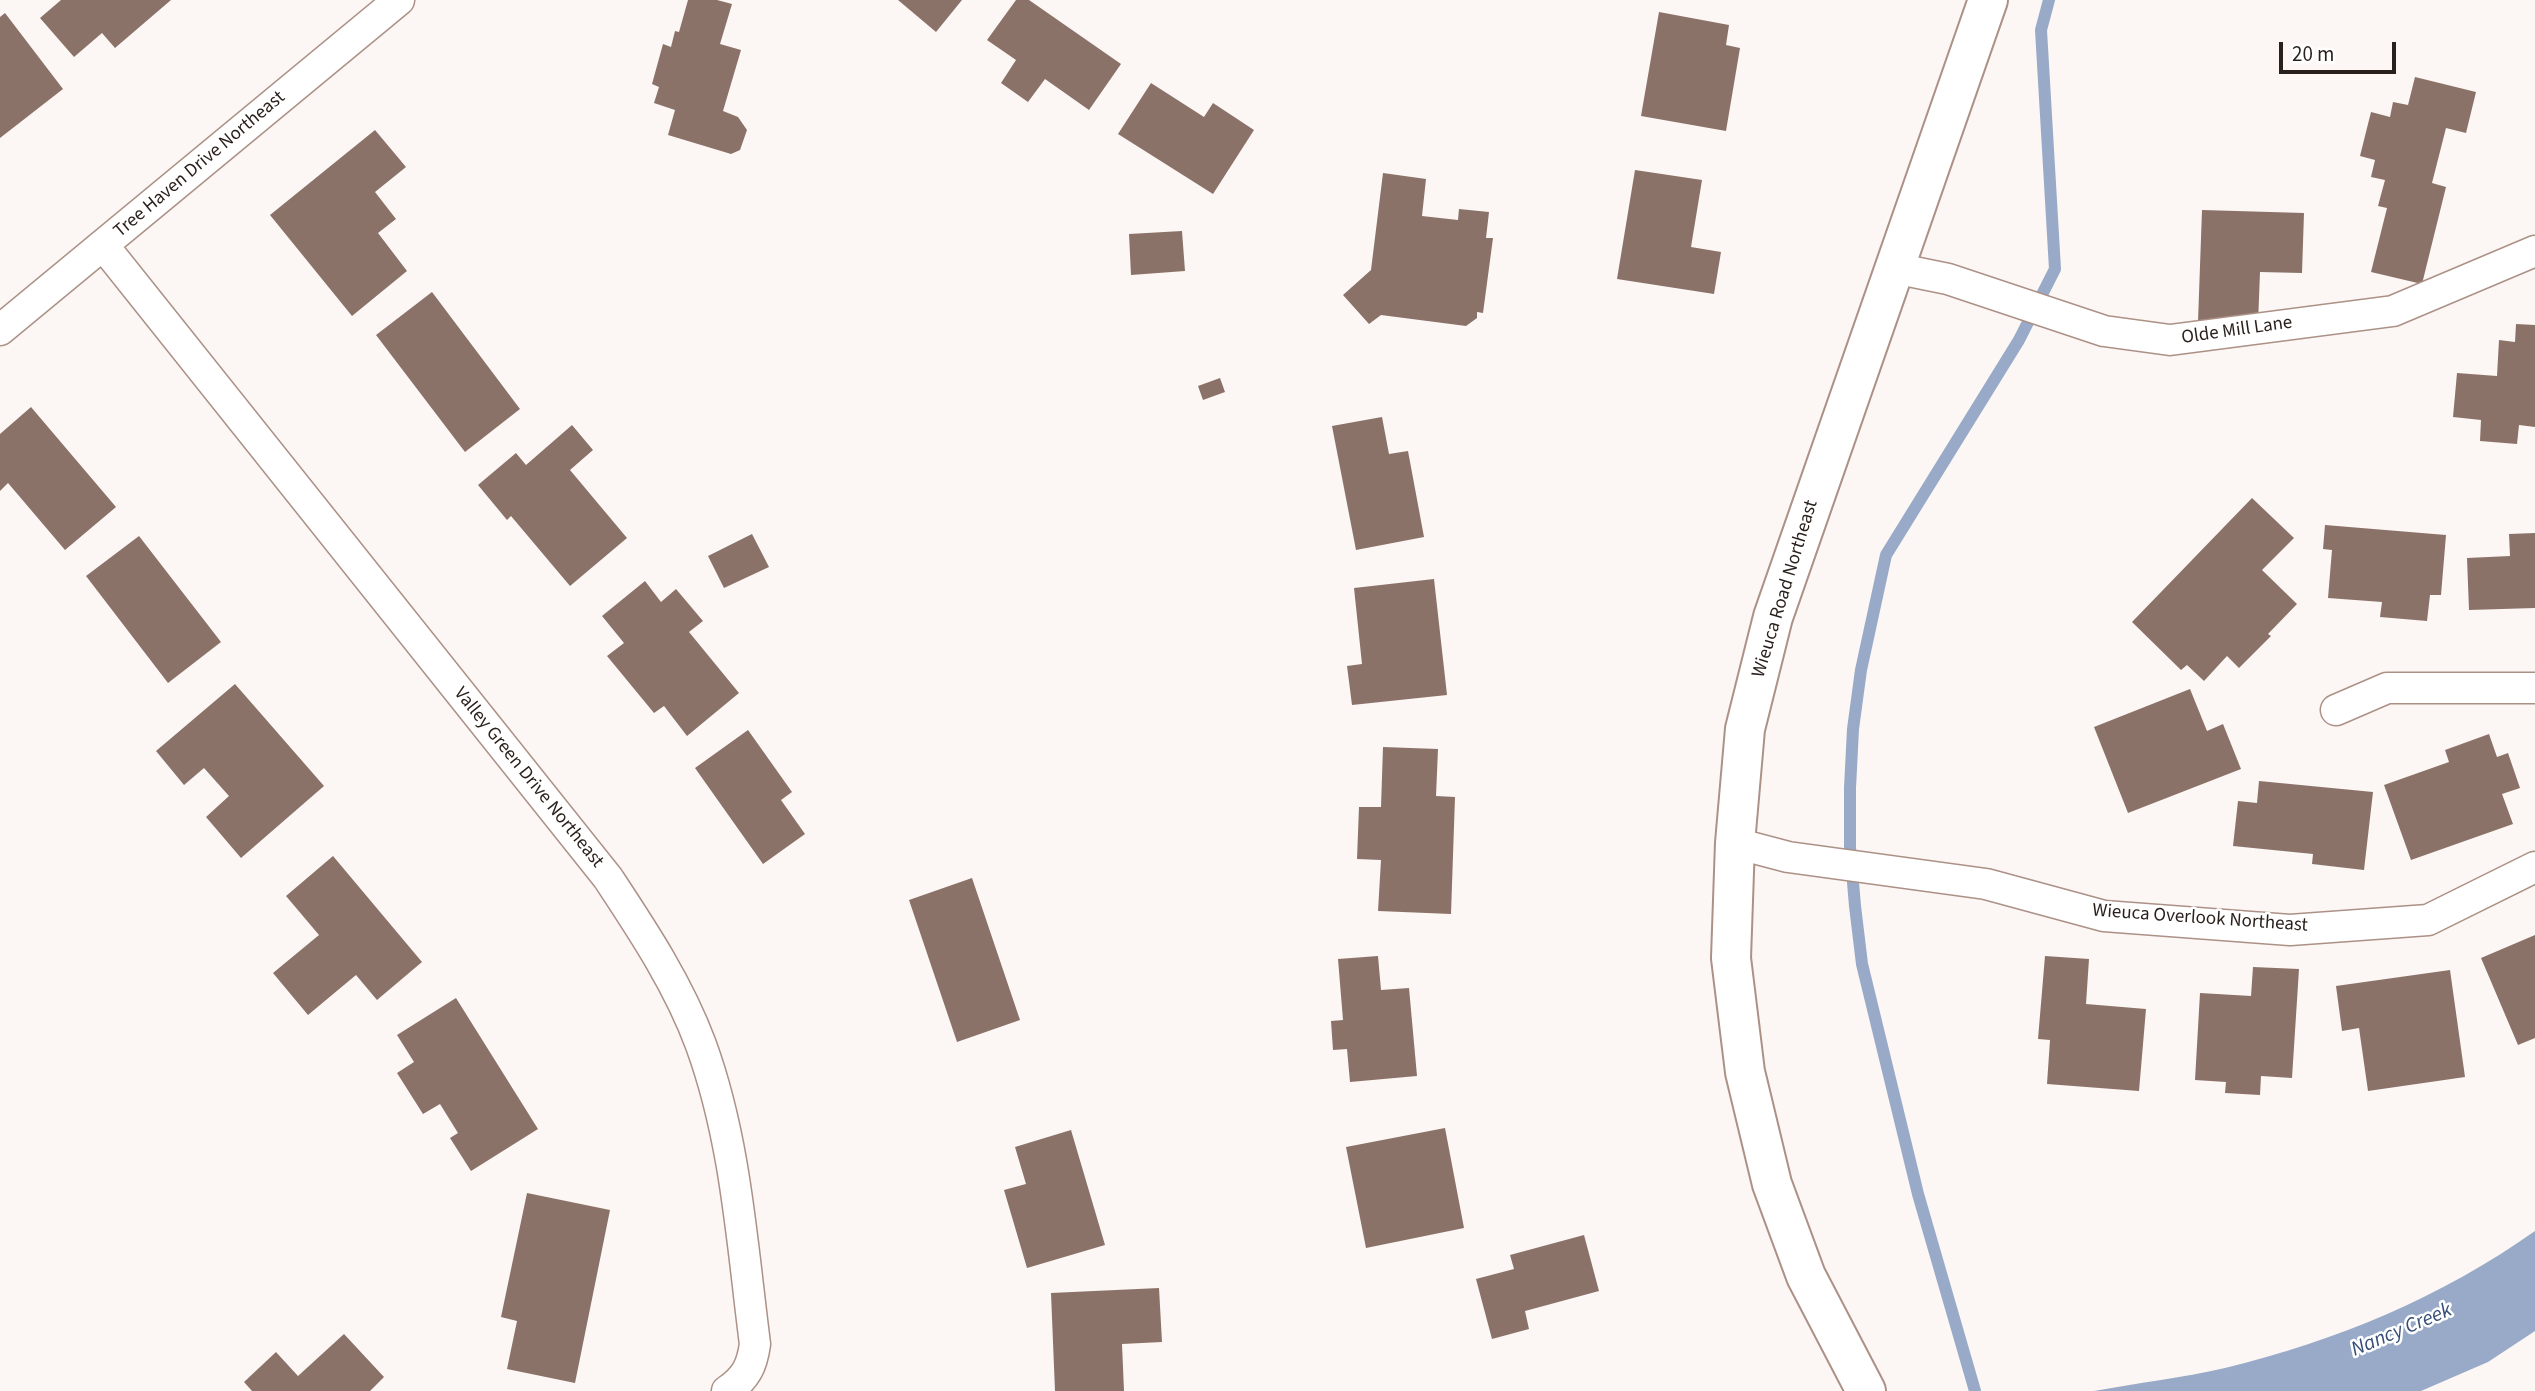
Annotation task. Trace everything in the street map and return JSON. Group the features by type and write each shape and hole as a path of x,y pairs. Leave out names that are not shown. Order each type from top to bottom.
{"street":[{"name":"Tree Haven Drive Northeast","path":"0,330 399,0"},
{"name":"Wieuca Road Northeast","path":"1866,1391 1806,1276 1772,1184 1745,1072 1731,958 1735,843 1745,729 1773,617 1988,0"},
{"name":"Valley Green Drive Northeast","path":"103,245 608,878 658,953 701,1045 731,1153 755,1344 752,1365 740,1382 727,1391"},
{"name":"Olde Mill Lane","path":"1894,268 1948,279 2104,331 2170,340 2393,311 2535,251"},
{"path":"2336,710 2387,688 2535,688"},
{"name":"Wieuca Overlook Northeast","path":"1735,843 1788,857 1972,881 2104,916 2290,930 2428,919 2535,867"}],"water":[{"name":"Nancy Creek","path":"2535,1231 2535,1331 2488,1362 2421,1391 2094,1391 2225,1368 2347,1330 2387,1314 2463,1276"}],"building":[{"path":"61,0 171,0 115,48 102,33 74,57 40,18"},
{"path":"688,0 717,0 732,4 720,44 741,50 723,111 738,117 747,130 740,150 731,154 668,135 675,110 654,103 659,87 652,84 663,44 671,47 675,31 679,32"},
{"path":"898,0 962,0 936,32"},
{"path":"1016,0 1029,0 1121,64 1089,110 1045,79 1028,102 1001,83 1016,60 987,40"},
{"path":"1659,12 1729,25 1726,45 1740,48 1726,131 1641,116"},
{"path":"5,13 63,89 0,138 0,17"},
{"path":"2415,77 2476,92 2466,133 2446,128 2432,183 2446,187 2422,284 2371,272 2387,208 2378,206 2385,180 2371,177 2375,160 2360,156 2371,112 2390,117 2393,102 2408,105"},
{"path":"1151,83 1204,117 1213,103 1254,130 1213,194 1118,134"},
{"path":"375,130 406,167 375,192 396,219 378,233 407,271 352,316 270,215"},
{"path":"1635,170 1702,180 1691,247 1721,252 1714,294 1617,279"},
{"path":"1383,173 1426,179 1422,216 1458,220 1459,209 1489,212 1486,238 1493,238 1483,313 1477,312 1477,318 1466,326 1381,315 1369,324 1343,295 1371,270"},
{"path":"2202,210 2304,213 2302,273 2260,272 2258,324 2198,322"},
{"path":"1182,231 1185,271 1131,275 1129,234"},
{"path":"432,292 520,409 465,452 376,335"},
{"path":"2516,324 2535,325 2535,427 2519,425 2517,444 2480,441 2481,420 2453,417 2457,373 2497,376 2499,340 2515,342"},
{"path":"1220,378 1225,392 1203,400 1198,386"},
{"path":"31,407 116,507 65,550 8,483 0,491 0,434"},
{"path":"1382,417 1389,454 1408,451 1424,537 1356,550 1332,426"},
{"path":"572,425 593,450 570,470 627,538 570,586 511,516 507,520 478,485 516,453 526,465"},
{"path":"2252,498 2294,538 2262,570 2297,604 2268,634 2271,636 2239,668 2227,656 2204,681 2187,665 2181,670 2132,622"},
{"path":"2325,525 2446,535 2441,595 2430,595 2427,621 2380,617 2382,602 2328,598 2332,550 2323,549"},
{"path":"2535,533 2535,608 2469,610 2467,558 2510,556 2509,534"},
{"path":"752,534 769,567 724,588 708,556"},
{"path":"139,536 221,642 168,683 86,576"},
{"path":"1434,579 1447,695 1352,705 1347,666 1362,664 1354,588"},
{"path":"645,581 661,602 676,589 703,621 689,632 739,693 687,736 664,706 654,713 607,656 624,643 602,616"},
{"path":"235,684 324,786 241,858 206,817 229,796 204,768 184,785 156,751"},
{"path":"2190,689 2207,731 2223,724 2241,769 2128,813 2094,727"},
{"path":"748,730 792,792 781,800 805,834 763,864 695,768"},
{"path":"2489,734 2497,757 2508,753 2520,788 2502,794 2513,824 2411,860 2384,785 2449,762 2445,750"},
{"path":"1383,747 1438,749 1436,796 1455,797 1451,914 1378,911 1381,860 1357,859 1359,807 1381,807"},
{"path":"2259,781 2373,792 2364,870 2312,864 2313,854 2233,846 2238,801 2257,803"},
{"path":"333,856 422,962 377,1000 356,975 308,1015 273,973 319,935 286,896"},
{"path":"972,878 1020,1020 957,1042 909,900"},
{"path":"2535,935 2535,1038 2518,1045 2481,958"},
{"path":"1378,956 1381,990 1409,988 1417,1076 1350,1082 1347,1049 1333,1050 1331,1021 1343,1020 1338,959"},
{"path":"2045,956 2089,959 2086,1004 2146,1009 2139,1091 2047,1084 2050,1040 2038,1039"},
{"path":"2253,967 2299,969 2292,1078 2261,1076 2260,1095 2225,1093 2226,1082 2195,1080 2200,993 2251,996"},
{"path":"2450,970 2465,1077 2368,1091 2359,1028 2342,1031 2336,986"},
{"path":"456,998 538,1129 471,1171 450,1138 458,1133 440,1104 423,1114 397,1073 414,1062 397,1035"},
{"path":"1445,1128 1464,1228 1366,1248 1346,1147"},
{"path":"1071,1130 1105,1245 1027,1268 1004,1190 1026,1184 1015,1147"},
{"path":"527,1193 610,1210 575,1383 507,1369 517,1321 501,1317"},
{"path":"1584,1235 1599,1291 1525,1311 1529,1329 1492,1339 1476,1279 1514,1269 1510,1255"},
{"path":"1159,1288 1162,1342 1122,1344 1124,1391 1055,1391 1051,1293"},
{"path":"344,1334 384,1377 370,1391 252,1391 244,1382 276,1352 298,1376"}],"waterway":[{"path":"1975,1391 1918,1194 1862,964 1850,847 1853,729 1861,670 1886,555 2019,340 2055,269 2041,30 2049,0"}]}
